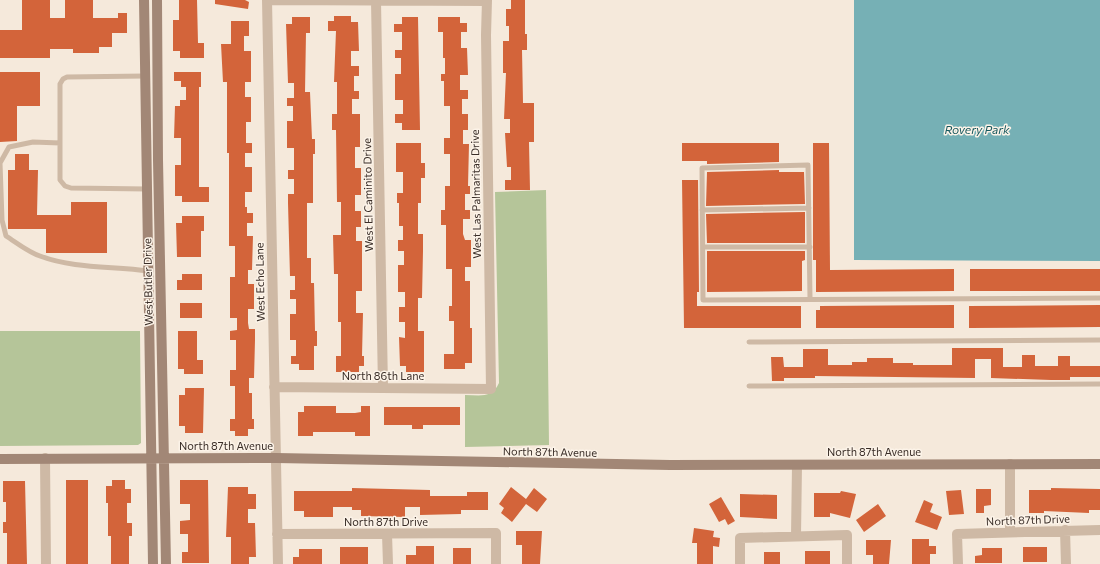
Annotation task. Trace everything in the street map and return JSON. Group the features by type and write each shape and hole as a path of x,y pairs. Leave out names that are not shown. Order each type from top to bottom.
{"street":[{"name":"West Butler Drive","path":"144,0 152,564"},
{"name":"West Butler Drive","path":"157,0 161,331 165,458 166,564"},
{"path":"267,0 487,1"},
{"name":"West Echo Lane","path":"267,0 278,564"},
{"name":"West El Caminito Drive","path":"376,1 383,388"},
{"name":"West Las Palmaritas Drive","path":"487,1 486,35 491,389"},
{"name":"North 86th Lane","path":"274,387 491,389"},
{"path":"45,458 46,564"},
{"name":"North 87th Avenue","path":"0,459 276,458 616,465 1100,464"},
{"path":"1010,464 1010,532"},
{"path":"796,536 797,465"},
{"path":"1065,530 1066,564"},
{"name":"North 87th Drive","path":"958,564 957,534 1100,530"},
{"name":"North 87th Drive","path":"277,534 496,533 496,564"},
{"path":"387,534 388,564"},
{"path":"740,564 740,538 847,535 847,564"}],"lane":[{"path":"145,76 64,78 60,84 60,180 65,186 71,188 147,189"},
{"path":"60,143 33,142 9,146 4,154 0,163 2,220 6,236 41,256 91,266 148,271"},
{"path":"810,298 808,165 702,168 703,300 810,298 1100,298"},
{"path":"702,210 809,208"},
{"path":"703,247 810,247"},
{"path":"749,342 1100,340"},
{"path":"749,386 1100,384"}],"green space":[{"path":"546,190 549,445 465,447 465,395 489,394 493,392 499,383 495,192"},
{"path":"0,331 140,331 141,443 138,445 0,446"}],"water":[{"name":"Rovery Park","path":"854,0 1100,0 1100,261 854,260"}],"building":[{"path":"22,0 50,0 50,18 65,18 65,0 93,0 93,18 118,18 118,13 127,13 127,33 112,33 112,47 99,47 99,53 73,53 73,49 50,49 50,58 0,58 0,30 22,30"},
{"path":"179,0 197,0 198,43 204,43 204,58 180,58 180,51 173,51 173,20 179,20"},
{"path":"215,0 245,0 249,2 248,9 215,4"},
{"path":"511,0 525,0 525,34 527,34 527,50 522,50 523,103 534,103 534,142 529,142 530,190 505,190 505,180 511,180 511,167 507,167 505,133 510,133 510,119 504,119 506,73 503,73 503,41 509,41 509,26 506,26 506,9 511,9"},
{"path":"334,16 351,16 351,22 358,22 359,51 351,51 351,66 359,66 359,76 354,76 354,91 359,91 359,99 352,99 352,114 360,114 360,147 355,147 355,168 361,168 361,195 355,195 355,211 361,211 361,227 356,227 356,241 362,241 362,291 356,291 356,313 363,313 362,356 364,356 364,366 359,366 359,372 336,372 336,356 341,356 341,322 338,322 338,274 334,274 333,235 341,235 341,202 337,202 336,130 332,130 332,114 337,114 337,82 334,82 336,31 328,31 328,21 334,21"},
{"path":"292,17 310,17 310,33 306,33 305,92 310,92 312,139 315,139 315,154 313,154 313,203 307,203 307,258 311,258 311,283 314,283 315,331 317,331 317,346 314,346 314,370 299,370 299,364 291,364 291,356 296,356 296,340 290,340 290,314 296,314 296,299 290,299 290,290 295,290 295,276 290,276 288,194 294,194 294,179 288,179 288,170 294,170 294,148 287,148 287,121 293,121 293,106 287,106 287,98 294,98 294,83 288,83 286,24 292,24"},
{"path":"402,17 418,17 420,130 402,130 402,123 395,123 395,114 403,114 403,100 395,100 395,74 401,74 401,58 395,58 395,50 402,50 402,32 394,32 394,24 402,24"},
{"path":"438,17 460,17 460,23 467,23 467,32 461,32 461,48 467,48 468,75 460,75 460,90 468,90 468,99 462,99 462,114 468,114 468,130 463,130 463,144 469,144 468,186 470,186 470,194 465,194 465,210 470,210 470,219 463,219 463,234 465,240 471,240 471,267 465,267 465,281 470,281 472,363 465,363 465,369 444,369 444,354 454,354 454,321 449,321 449,306 452,306 452,269 446,269 446,225 441,225 441,210 445,210 445,186 450,186 450,154 444,154 444,138 450,138 450,106 444,106 444,81 441,81 441,74 445,74 445,58 443,58 443,32 438,32"},
{"path":"231,21 249,21 249,36 244,36 244,51 251,51 251,82 245,82 245,97 251,97 251,122 246,122 246,143 252,143 252,153 245,153 245,167 252,167 252,192 245,192 245,207 247,207 247,213 253,213 253,223 247,223 247,236 253,236 252,270 248,270 248,284 254,284 254,309 248,309 248,323 249,329 255,329 255,340 254,378 249,378 249,393 252,393 252,419 254,419 254,429 248,429 248,436 235,436 235,431 230,431 230,419 235,419 235,386 230,386 230,370 236,370 236,340 230,340 230,331 237,330 237,318 230,318 230,277 235,277 235,246 229,246 227,82 223,82 221,44 231,44"},
{"path":"0,72 40,72 40,106 17,106 17,141 0,142"},
{"path":"174,72 201,72 201,87 199,87 199,187 209,187 209,202 182,202 182,196 175,196 175,165 181,165 181,138 174,138 175,106 180,106 180,100 186,100 186,87 181,87 181,81 174,81"},
{"path":"396,143 421,143 421,163 425,163 425,178 421,178 421,203 418,203 418,234 423,234 423,251 422,298 418,298 418,331 424,331 424,372 406,372 406,366 400,366 399,337 405,338 405,322 399,322 399,307 405,307 405,292 398,292 398,265 404,265 404,251 398,251 398,240 403,240 403,226 399,226 399,203 397,203 397,193 403,193 403,172 396,172"},
{"path":"682,143 779,143 779,162 707,164 707,161 682,161"},
{"path":"813,143 829,143 830,270 954,269 954,291 816,292 816,260 813,260"},
{"path":"15,154 29,154 29,170 38,170 37,215 71,215 71,202 107,202 107,253 46,253 46,229 8,229 8,170 15,170"},
{"path":"779,170 779,172 804,172 805,204 706,206 707,172"},
{"path":"682,180 698,180 699,292 697,292 697,306 801,306 801,328 684,328"},
{"path":"805,212 805,243 707,243 706,214"},
{"path":"182,216 204,216 204,231 201,231 201,257 177,257 176,223 182,223"},
{"path":"707,251 805,251 805,260 802,261 802,291 707,292"},
{"path":"970,269 1100,269 1100,291 970,291"},
{"path":"182,274 202,274 202,290 177,290 177,280 182,280"},
{"path":"180,303 202,303 202,318 180,318"},
{"path":"954,305 954,328 816,328 816,310 820,310 820,306"},
{"path":"1100,305 1100,327 969,328 969,306"},
{"path":"178,331 197,331 197,360 203,360 203,374 184,374 184,369 178,369"},
{"path":"952,348 1003,348 1003,367 1022,367 1022,355 1035,355 1035,366 1058,366 1058,356 1070,356 1070,366 1100,366 1100,377 1070,377 1070,380 991,378 991,359 975,359 975,378 815,376 815,378 784,378 784,381 772,381 771,357 783,357 784,367 803,367 803,349 828,349 828,365 852,365 852,362 867,362 867,358 893,358 893,363 913,363 913,365 952,365"},
{"path":"185,388 204,388 203,433 185,433 185,426 179,426 179,395 185,395"},
{"path":"304,406 336,406 336,413 355,413 361,412 361,406 370,406 370,436 355,436 355,432 313,432 313,436 298,436 298,412 304,412"},
{"path":"384,407 460,407 460,425 423,425 423,429 412,429 412,425 384,425"},
{"path":"66,480 88,480 88,564 66,564"},
{"path":"112,480 125,480 125,489 131,489 131,503 127,503 127,523 132,523 132,536 129,536 129,564 111,564 111,536 108,536 108,503 106,503 106,486 112,486"},
{"path":"180,480 208,480 209,563 182,563 182,552 188,552 188,534 180,534 180,521 190,520 190,504 180,504"},
{"path":"3,481 25,481 27,564 7,564 7,533 3,533 3,522 6,522 6,502 3,502"},
{"path":"228,487 248,487 248,494 256,494 256,509 248,509 248,523 255,523 256,557 249,557 249,564 231,564 231,537 226,537"},
{"path":"511,487 526,499 534,488 547,499 537,512 526,504 512,522 501,513 504,508 499,504"},
{"path":"352,488 430,490 430,496 467,496 467,492 488,492 488,510 461,510 461,514 420,515 420,507 405,507 405,517 361,516 361,510 352,510 352,507 333,507 333,517 304,517 304,511 294,511 294,491 352,491"},
{"path":"1051,488 1100,489 1100,510 1089,510 1089,513 1044,511 1044,513 1029,513 1029,490 1051,490"},
{"path":"976,489 991,489 991,505 984,506 984,513 976,513"},
{"path":"961,490 964,514 949,515 946,491"},
{"path":"841,491 856,494 850,518 830,513 830,517 814,517 814,493 840,493"},
{"path":"740,494 777,495 777,519 740,517"},
{"path":"721,497 735,521 728,525 725,519 719,522 709,504"},
{"path":"924,500 933,504 930,512 942,517 937,530 915,522"},
{"path":"878,504 886,516 864,532 856,520"},
{"path":"694,528 714,531 713,537 720,538 719,547 713,546 713,564 697,564 697,543 692,543"},
{"path":"516,531 542,531 540,564 522,564 522,545 516,545"},
{"path":"912,539 929,539 929,546 936,546 936,554 930,554 930,564 912,564"},
{"path":"866,540 891,540 889,564 873,564 873,555 866,555"},
{"path":"416,546 434,546 434,564 406,564 406,555 416,555"},
{"path":"340,547 368,547 368,564 340,564"},
{"path":"1023,547 1047,547 1047,562 1023,562"},
{"path":"453,548 471,548 471,564 453,564"},
{"path":"982,548 1002,548 1002,563 975,563 975,556 982,555"},
{"path":"299,549 322,549 322,564 293,564 293,557 299,557"},
{"path":"805,551 830,551 830,564 805,564"},
{"path":"764,552 780,552 780,564 764,564"}]}
